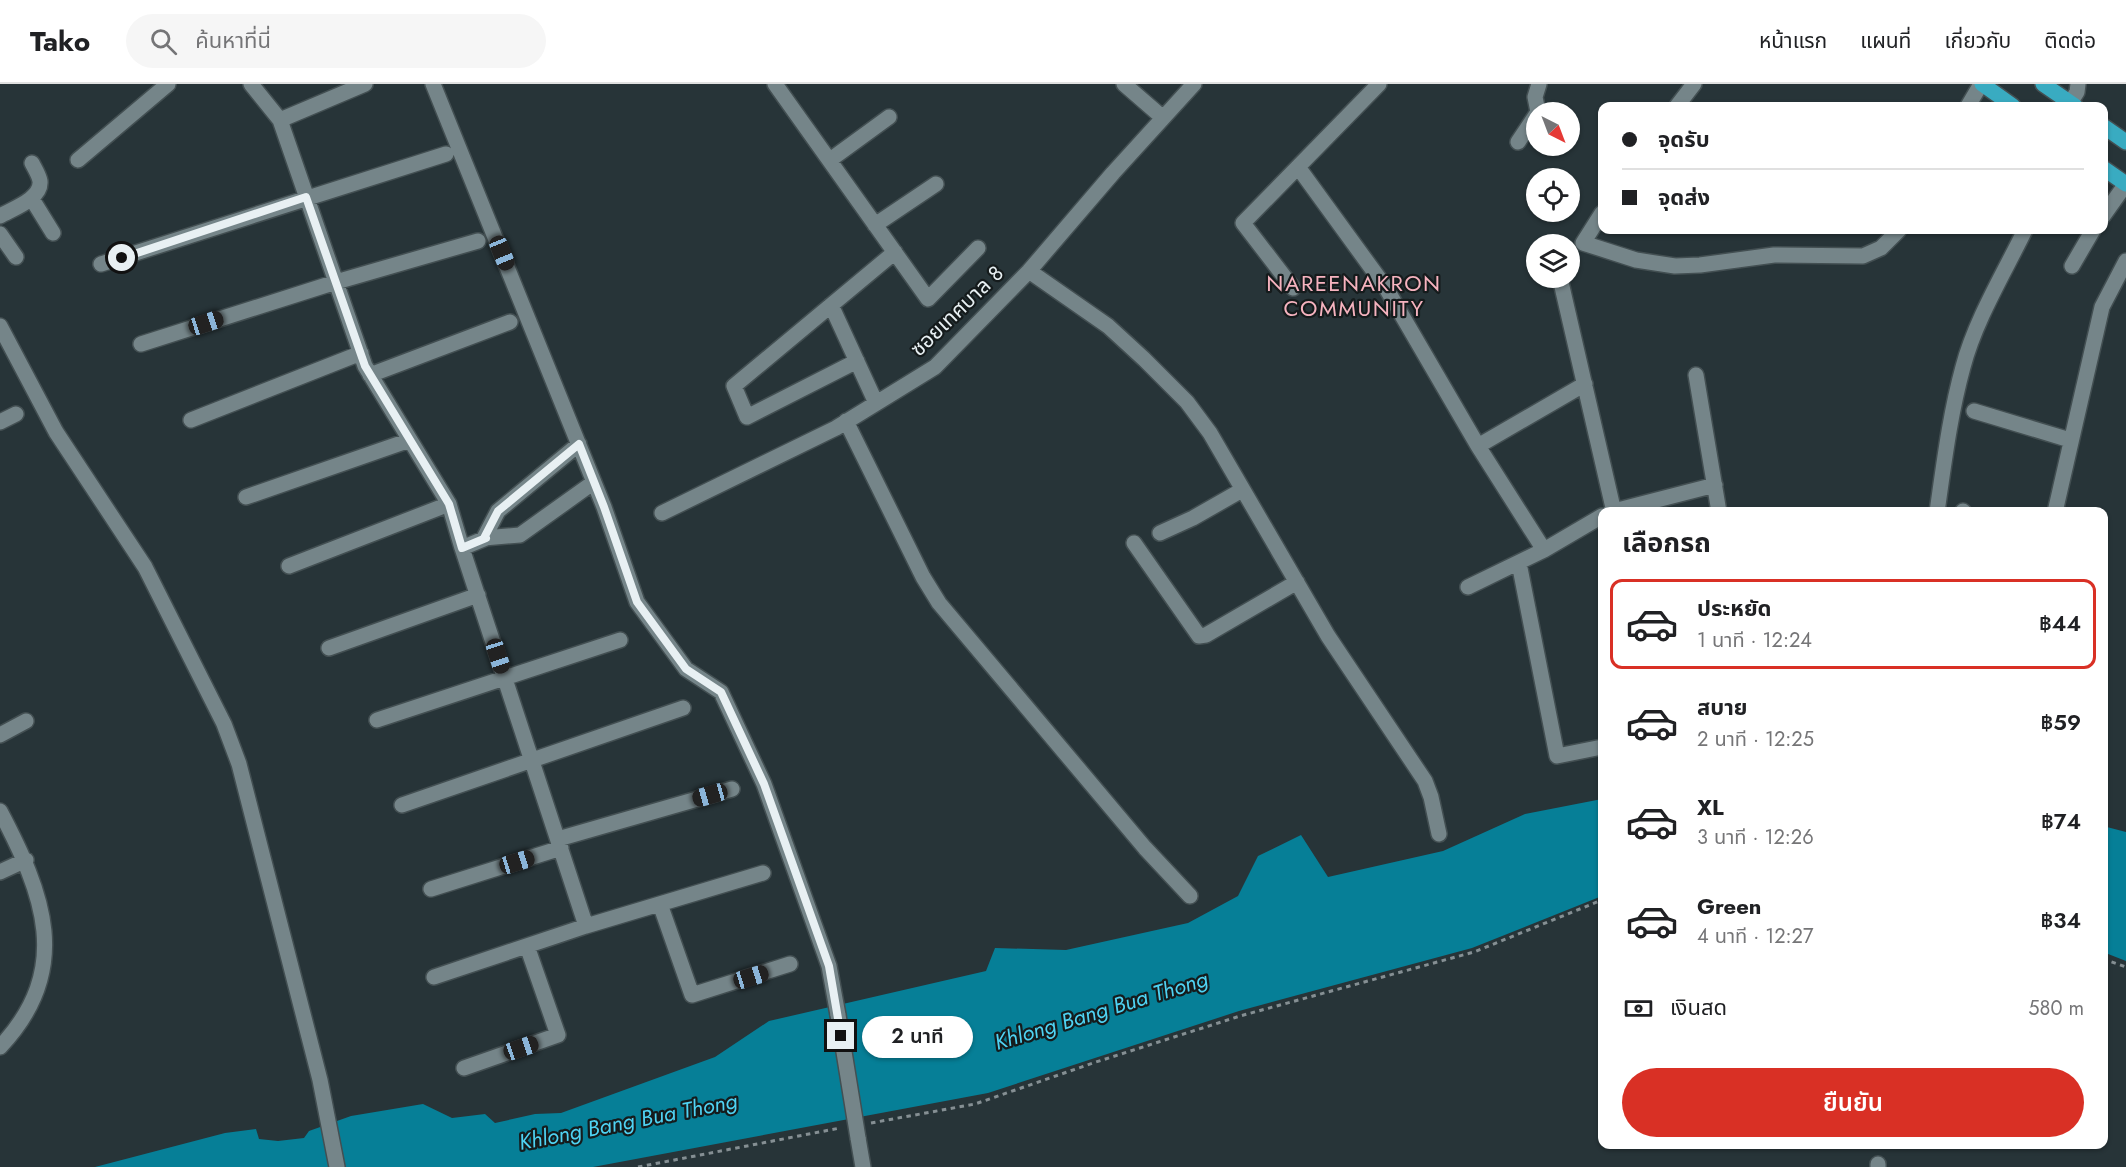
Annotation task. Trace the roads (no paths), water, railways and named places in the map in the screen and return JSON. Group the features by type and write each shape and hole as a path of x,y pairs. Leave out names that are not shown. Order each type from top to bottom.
{"main road":[{"path":"1981,84 2007,102"},
{"path":"2043,84 2069,102"},
{"path":"2108,129 2126,142"},
{"path":"2108,171 2126,184"}],"street":[{"path":"78,160 168,84"},
{"path":"251,84 280,120 370,375 449,504 586,926"},
{"path":"280,120 364,84"},
{"path":"433,84 594,482 637,602 686,669 721,692 764,784 829,966 838,1015 853,1132 863,1167"},
{"path":"775,84 928,299 978,248"},
{"path":"1124,84 1162,117"},
{"name":"ซอยเทศบาล 8","path":"662,513 846,421 934,367 1029,271 1162,117 1194,84"},
{"path":"1293,288 1244,223 1378,84"},
{"path":"1536,102 1539,84"},
{"path":"1680,102 1694,84"},
{"path":"1970,102 1981,84"},
{"path":"2074,102 2078,84"},
{"path":"830,160 889,117"},
{"path":"1518,142 1526,130"},
{"path":"101,264 446,154"},
{"path":"0,216 32,199 40,186 32,163"},
{"path":"1298,167 1386,288 1478,446 1544,550"},
{"path":"875,225 936,184"},
{"path":"2108,209 2126,184"},
{"path":"32,199 53,233"},
{"path":"1598,219 1583,243 1636,260 1675,266 1700,266 1774,255 1863,256 1881,248 1895,234"},
{"path":"0,234 16,257"},
{"path":"1938,507 1948,439 1963,366 2023,234"},
{"path":"2072,266 2090,234"},
{"path":"141,344 336,282 478,241"},
{"path":"857,361 747,417 734,386 895,252"},
{"path":"2056,507 2102,306 2126,261"},
{"path":"1029,271 1108,326 1173,387 1210,433 1328,636 1425,780 1438,834"},
{"path":"1562,288 1585,384 1609,507"},
{"path":"831,305 876,403"},
{"path":"370,375 510,322"},
{"path":"0,326 56,432 145,567 224,724 239,764 320,1080 337,1167"},
{"path":"191,420 361,353"},
{"path":"1696,375 1718,507"},
{"path":"1478,446 1585,384"},
{"path":"1974,411 2070,440"},
{"path":"0,422 16,414"},
{"path":"846,421 922,577 939,603 1145,848 1190,896"},
{"path":"246,497 410,440"},
{"path":"486,538 484,538 498,511 579,444"},
{"path":"462,548 486,538 520,535 594,482"},
{"path":"1629,507 1715,485"},
{"path":"1160,532 1192,518 1242,490"},
{"path":"289,566 449,504"},
{"path":"1468,587 1544,550 1598,519"},
{"path":"1134,543 1199,636 1206,635 1297,582"},
{"path":"1519,563 1557,756 1598,748"},
{"path":"329,648 478,595"},
{"path":"377,720 504,676 620,640"},
{"path":"402,805 683,708"},
{"path":"0,735 26,721"},
{"path":"431,889 559,844 732,789"},
{"path":"0,811 26,860 46,928 45,960 33,998 9,1038 0,1047"},
{"path":"0,872 26,860"},
{"path":"434,977 586,926 763,873"},
{"path":"660,904 692,995 790,964"},
{"path":"464,1068 558,1035 527,946"}],"water":[{"name":"Khlong Bang Bua Thong","path":"1598,800 1598,898 1472,948 1239,1011 988,1093 593,1167 95,1167 225,1133 256,1129 259,1139 278,1141 304,1138 309,1131 351,1116 423,1104 452,1118 485,1114 495,1123 535,1114 561,1113 715,1057 769,1021 986,971 995,948 1066,950 1188,923 1238,896 1258,856 1301,835 1328,877 1443,851 1525,814"},
{"path":"2108,827 2126,832 2126,961 2108,954"}],"district":[{"name":"NAREENAKRON COMMUNITY","path":"1354,296"}]}
